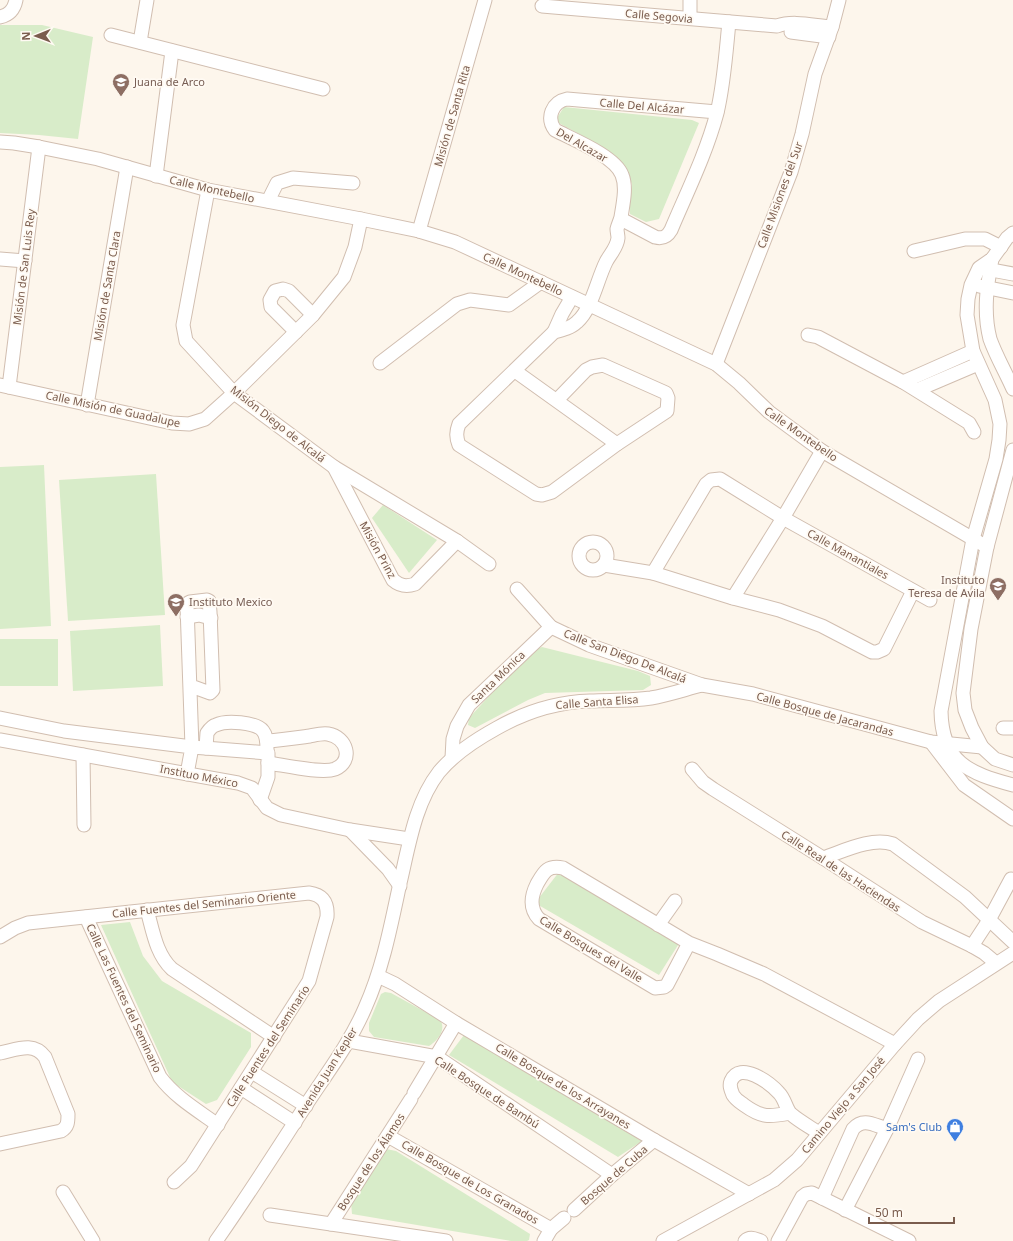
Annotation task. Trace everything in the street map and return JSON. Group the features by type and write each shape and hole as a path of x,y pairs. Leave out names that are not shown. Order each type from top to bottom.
{"street":[{"path":"0,17 6,16 12,11 16,0"},
{"path":"140,42 147,0"},
{"name":"Misión de Santa Rita","path":"419,231 485,0"},
{"path":"690,0 690,18"},
{"name":"Calle Misiones del Sur","path":"716,364 791,172 802,134 815,74 831,32 838,0"},
{"name":"Calle Segovia","path":"542,6 611,6 690,18 729,22 777,26 782,24 795,24 831,32"},
{"path":"619,224 655,237 664,237 668,235 671,230 705,151 717,112 729,22"},
{"path":"111,35 323,89"},
{"path":"156,176 172,50"},
{"name":"Calle Del Alcázar","path":"567,99 717,112"},
{"name":"Del Alcazar","path":"554,332 576,323 589,304 606,261 605,250 612,234 619,224 624,189 622,174 617,166 601,154 554,130 551,126 550,114 554,106 558,102 567,99"},
{"name":"Calle Montebello","path":"0,142 39,147 98,159 208,190 419,231 455,242 716,364 769,412 822,451 987,547"},
{"name":"Misión de San Luis Rey","path":"4,386 24,261 39,147"},
{"name":"Misión de Santa Clara","path":"87,405 128,167"},
{"path":"268,201 278,183 293,178 353,183"},
{"name":"Misión Diego de Alcalá","path":"208,190 184,318 183,331 186,341 234,393 334,467 457,541 489,564"},
{"name":"Calle Misión de Guadalupe","path":"4,386 172,423 189,424 205,419 234,393 313,315 344,277 355,246 361,219"},
{"path":"1013,233 1007,238 971,285 968,299 967,315 973,351 995,400 1000,424 999,440 996,458 973,539 941,711 941,724 947,744 955,758 963,766 975,772 1013,785"},
{"path":"914,251 965,239 985,239 1001,247"},
{"path":"0,259 24,261"},
{"path":"987,266 1013,274"},
{"path":"987,266 986,287 990,339 1013,389"},
{"path":"380,363 458,304 470,300 509,305 541,282"},
{"path":"971,285 1013,293"},
{"path":"296,332 271,306 270,300 275,291 284,289 289,291 313,315"},
{"path":"557,400 586,370 603,365 666,393 668,398 667,411 617,444 552,492 542,495 536,494 459,445 457,431 459,424 554,332 572,297"},
{"path":"808,335 818,336 917,390 969,423 974,432"},
{"path":"903,382 973,351"},
{"path":"917,390 978,364"},
{"path":"514,371 557,400 617,444"},
{"path":"1013,450 987,547 971,629 963,693 965,710 982,747 995,759 1013,765"},
{"path":"733,598 783,518 822,451"},
{"name":"Misión Prinz","path":"334,467 392,580 396,584 402,586 415,584 457,541"},
{"name":"Calle Manantiales","path":"654,573 706,484 711,480 720,479 783,518 930,600"},
{"path":"604,565 654,573 733,598 779,610 822,626 872,652 877,652 884,649 913,591"},
{"name":"Calle San Diego De Alcalá","path":"517,589 551,627 589,645 702,685"},
{"path":"187,774 192,747 187,617 188,603 207,600 209,601 211,618 213,690 210,693 190,686"},
{"name":"Santa Mónica","path":"452,758 453,739 457,726 469,705 551,627"},
{"name":"Calle Bosque de Jacarandas","path":"702,685 753,694 931,742 982,747"},
{"name":"Calle Santa Elisa","path":"409,839 420,808 438,773 452,758 496,728 518,717 551,705 588,701 651,698 702,685"},
{"path":"0,718 64,731 192,747 267,753 325,771 336,768 344,762 346,755 345,747 339,738 327,734 267,753"},
{"path":"206,748 207,733 217,724 230,722 248,723 259,728 265,734 268,777 260,800"},
{"name":"Instituo México","path":"0,740 246,786 255,791 267,808 281,815 350,830 409,839"},
{"path":"931,742 964,785 1013,820"},
{"path":"83,755 84,825"},
{"name":"Calle Real de las Haciendas","path":"692,770 703,782 713,789 922,922 972,946 984,953 996,963"},
{"path":"350,830 388,868 400,886"},
{"name":"Avenida Juan Kepler","path":"216,1241 241,1206 349,1041 365,1008 378,976 386,949 409,839"},
{"path":"823,858 871,842 880,841 893,844 965,897 1013,942"},
{"name":"Calle Bosques del Valle","path":"689,943 667,985 664,987 655,988 539,919 534,911 532,894 544,873 552,867 563,868 689,943 764,974 895,1044"},
{"path":"972,946 989,920 1011,879"},
{"name":"Calle Fuentes del Seminario Oriente","path":"0,937 15,928 28,923 309,893 317,894 321,897"},
{"name":"Calle Fuentes del Seminario","path":"174,1182 191,1166 309,981 327,917 327,909 321,897"},
{"path":"658,925 675,901"},
{"path":"147,910 158,949 167,964 172,969 274,1037"},
{"name":"Calle Las Fuentes del Seminario","path":"86,917 160,1077 176,1095 218,1125"},
{"name":"Camino Viejo a San José","path":"663,1241 774,1180 797,1160 918,1019 939,1001 1013,953"},
{"name":"Calle Bosque de los Arrayanes","path":"378,976 395,984 456,1023 654,1140 749,1194"},
{"name":"Bosque de los Álamos","path":"331,1224 413,1096 456,1023"},
{"name":"Calle Bosque de Bambú","path":"349,1041 437,1057 612,1175"},
{"path":"0,1054 29,1047 38,1050 45,1057 68,1114 66,1127 61,1131 0,1144"},
{"path":"845,1210 887,1129 918,1059"},
{"path":"252,1072 306,1106"},
{"path":"241,1088 295,1123"},
{"path":"790,1113 819,1133"},
{"path":"822,1198 856,1125 861,1122 865,1122 887,1129"},
{"name":"Calle Bosque de Los Granados","path":"388,1136 552,1229"},
{"name":"Bosque de Cuba","path":"544,1241 552,1229 612,1175 654,1140"},
{"path":"63,1192 93,1241"},
{"path":"778,1241 802,1197 806,1194 812,1194 822,1198 909,1241"},
{"path":"270,1215 446,1241"},
{"path":"745,1241 748,1238 752,1238 761,1241"}],"green space":[{"path":"0,25 42,25 93,37 78,139 0,133"},
{"path":"564,107 692,120 699,123 659,219 646,222 630,214 629,198 632,184 621,161 592,141 555,121"},
{"path":"44,465 51,626 0,629 0,467"},
{"path":"156,474 165,615 68,621 59,480"},
{"path":"383,505 437,540 409,573 372,518"},
{"path":"160,625 163,686 73,691 70,631"},
{"path":"0,639 58,639 58,686 0,686"},
{"path":"542,647 638,671 650,676 651,685 643,690 545,693 528,700 475,728 468,725 469,718 530,651"},
{"path":"559,872 680,942 659,975 535,903"},
{"path":"130,922 143,956 162,981 251,1033 251,1047 217,1100 206,1104 172,1082 101,925"},
{"path":"385,992 391,993 440,1020 442,1024 442,1031 435,1041 429,1046 374,1037 369,1031 369,1023 381,994"},
{"path":"464,1035 642,1141 618,1157 449,1055"},
{"path":"386,1149 396,1151 530,1234 529,1240 511,1241 352,1214 351,1202"}],"place":[{"name":"Juana de Arco","path":"121,97"},
{"name":"Instituto Teresa de Avila","path":"998,601"},
{"name":"Instituto Mexico","path":"176,617"},
{"name":"Sam's Club","path":"955,1142"}]}
